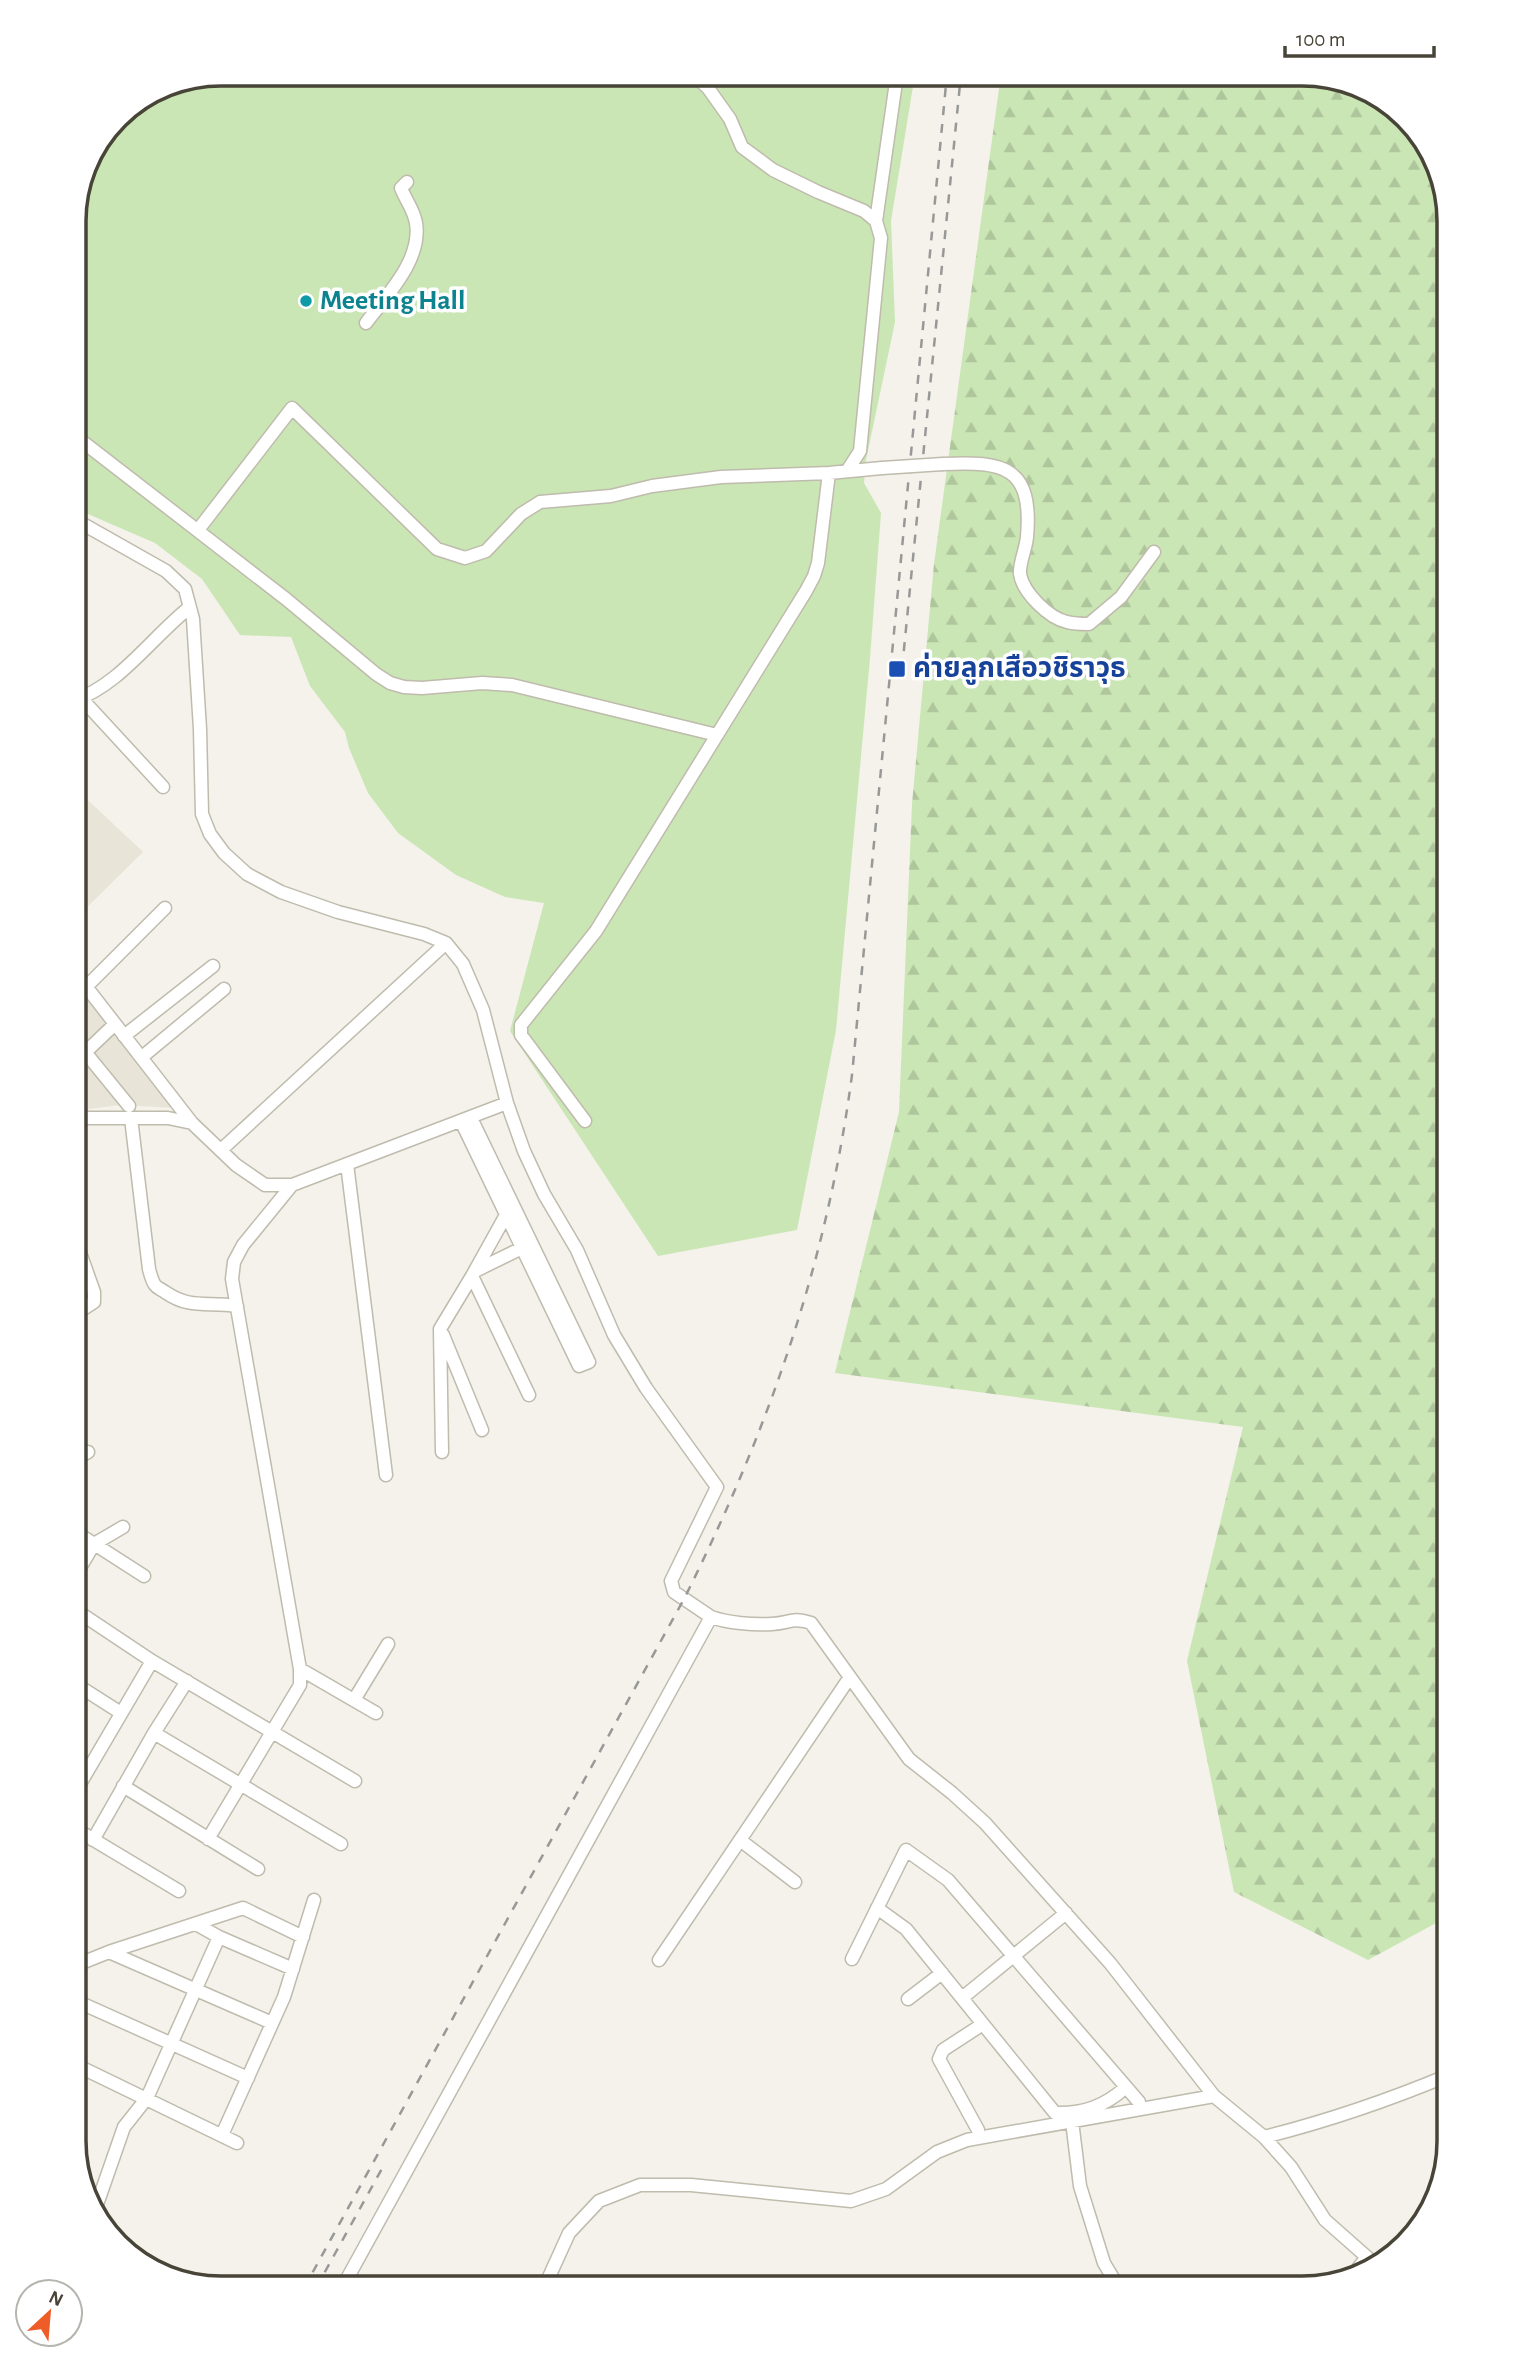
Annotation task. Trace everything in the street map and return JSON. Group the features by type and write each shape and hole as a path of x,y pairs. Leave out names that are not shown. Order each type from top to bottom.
{"street":[{"path":"706,86 730,119 742,147 773,170 864,211 876,221"},
{"path":"847,471 860,451 881,238 876,221 895,86"},
{"path":"366,323 396,284 415,247 416,222 401,188 407,182"},
{"path":"198,530 292,408 438,549 465,558 486,551 521,514 540,502 611,496 652,486 721,477 983,463 1006,469 1022,482 1026,501 1027,537 1020,573 1027,593 1043,608 1066,622 1089,624 1121,597 1154,552"},
{"path":"86,444 286,599 356,659 390,683 422,688 482,683 512,685 717,735"},
{"path":"585,1121 521,1035 522,1025 596,931 814,576 829,473"},
{"path":"86,526 166,571 185,589 193,619 202,814 210,834 224,853 247,874 281,892 338,912 424,934 446,943 463,964 483,1010 507,1103 524,1151 544,1194 576,1250 614,1335 646,1388 717,1487 671,1581 674,1592 711,1617 726,1623 774,1624 796,1618 811,1623 909,1759 985,1823 1110,1963 1214,2096 1264,2137 1291,2167 1325,2220 1369,2258"},
{"path":"86,696 115,676 190,607"},
{"path":"86,708 163,787"},
{"path":"165,908 86,987 192,1123 236,1165 265,1185 292,1185 507,1103"},
{"path":"221,1150 446,943"},
{"path":"124,1036 213,966"},
{"path":"142,1057 224,989"},
{"path":"86,1051 116,1024"},
{"path":"86,1053 130,1112 149,1269 155,1285 169,1295 190,1304 217,1303 237,1306"},
{"path":"86,1117 130,1112 192,1123"},
{"path":"466,1120 558,1311"},
{"path":"347,1164 386,1475"},
{"path":"208,1839 300,1685 300,1669 232,1279 234,1262 243,1245 292,1185"},
{"path":"442,1452 440,1329 511,1212"},
{"path":"474,1274 527,1245"},
{"path":"86,1270 94,1292 94,1302 86,1307"},
{"path":"474,1274 529,1395"},
{"path":"440,1329 482,1430"},
{"path":"86,1558 94,1544 122,1527"},
{"path":"86,1539 145,1576"},
{"path":"86,1617 152,1661 355,1781"},
{"path":"349,2276 711,1617"},
{"path":"354,1700 388,1644"},
{"path":"86,1772 152,1661"},
{"path":"300,1669 376,1713"},
{"path":"659,1960 850,1677"},
{"path":"93,1840 187,1681"},
{"path":"86,1691 121,1713"},
{"path":"154,1733 341,1844"},
{"path":"124,1786 258,1869"},
{"path":"86,1836 179,1891"},
{"path":"740,1840 795,1882"},
{"path":"852,1959 906,1850 948,1880 1139,2102"},
{"path":"222,2135 272,2023 293,1969 314,1900"},
{"path":"86,1961 243,1908 303,1937"},
{"path":"877,1908 906,1929 1055,2113 1098,2107 1126,2087"},
{"path":"962,1998 1066,1913"},
{"path":"196,1924 219,1937 293,1969"},
{"path":"99,2199 124,2127 147,2098 219,1937"},
{"path":"109,1952 272,2023"},
{"path":"908,2000 942,1973"},
{"path":"86,2006 248,2078"},
{"path":"978,2130 939,2059 943,2050 983,2024"},
{"path":"86,2070 237,2143"},
{"path":"1264,2137 1339,2116 1437,2079"},
{"path":"549,2276 569,2233 599,2201 640,2185 691,2185 851,2201 886,2189 937,2152 967,2140 1214,2096"},
{"path":"1072,2121 1080,2186 1104,2263 1112,2276"}],"shaded area":[{"path":"86,798 143,852 86,908"},
{"path":"86,985 175,1108 120,1105 86,1109"}],"green space":[{"name":"ค่ายลูกเสือวชิราวุธ","path":"221,86 913,86 891,221 895,322 866,460 864,483 881,513 836,1030 797,1230 658,1256 510,1031 544,903 505,897 456,875 398,833 368,793 345,732 310,686 291,637 240,635 202,579 155,543 86,513 88,195 96,169 114,139 125,125 153,104 186,90"},
{"path":"999,86 1311,86 1328,88 1362,100 1391,119 1404,132 1430,177 1435,195 1437,221 1437,1923 1368,1960 1234,1892 1187,1661 1243,1427 835,1373 899,1112 912,804 934,564"}],"railway":[{"path":"311,2276 684,1599 743,1472 768,1408 810,1279 841,1145 852,1075 946,86"},
{"path":"902,669 960,86"},
{"path":"323,2276 384,2165"}],"place":[{"name":"Meeting Hall","path":"306,301"},
{"name":"ค่ายลูกเสือวชิราวุธ","path":"897,669"}]}
